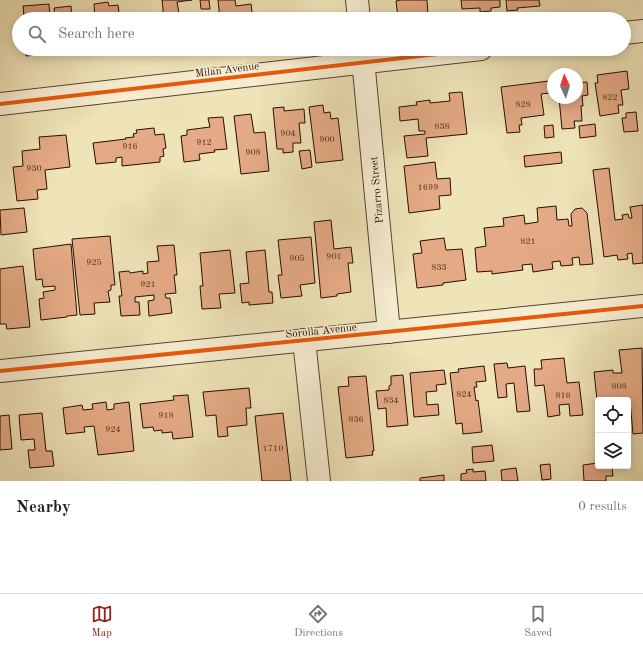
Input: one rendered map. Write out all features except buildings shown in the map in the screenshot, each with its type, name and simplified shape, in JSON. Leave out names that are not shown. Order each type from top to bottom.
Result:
[{"type":"street","points":[[357,0],[358,12]]},
{"type":"street","points":[[631,32],[643,31]]},
{"type":"street","name":"Milan Avenue","points":[[0,104],[363,56]]},
{"type":"street","name":"Pizarro Street","points":[[363,56],[389,332]]},
{"type":"street","name":"Sorolla Avenue","points":[[0,372],[643,306]]},
{"type":"street","points":[[304,340],[319,481]]},
{"type":"cycle path","points":[[0,104],[420,56]]},
{"type":"cycle path","points":[[0,371],[643,306]]}]
